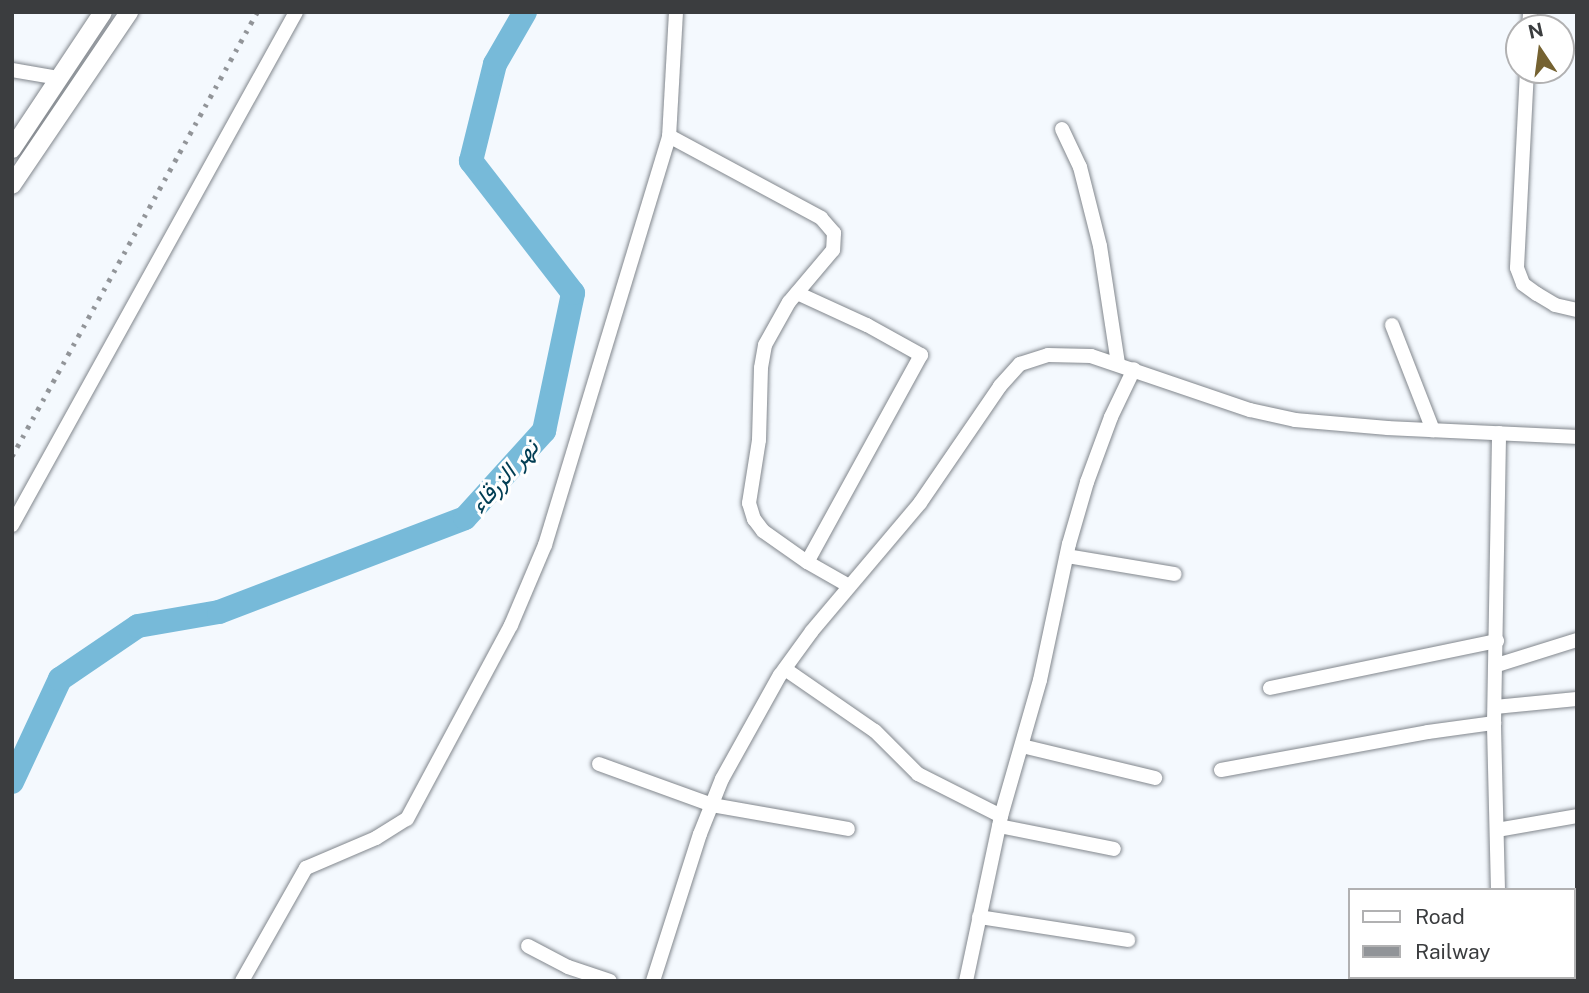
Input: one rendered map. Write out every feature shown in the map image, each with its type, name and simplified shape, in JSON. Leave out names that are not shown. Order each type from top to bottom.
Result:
[{"type":"main road","points":[[12,149],[103,12]]},
{"type":"main road","points":[[12,185],[129,12]]},
{"type":"street","points":[[12,524],[296,12]]},
{"type":"street","points":[[242,981],[306,868],[376,838],[407,819],[511,625],[545,545],[669,136],[676,12]]},
{"type":"street","points":[[12,56],[18,70],[59,78]]},
{"type":"street","points":[[1526,84],[1517,268],[1523,284],[1537,294],[1555,305],[1577,310]]},
{"type":"street","points":[[1062,129],[1080,167],[1100,246],[1118,363]]},
{"type":"street","points":[[669,136],[757,181],[821,218],[832,229],[835,239],[833,250],[777,322],[762,356],[761,420],[749,503],[754,519],[763,531],[807,562],[849,586]]},
{"type":"street","points":[[797,293],[885,334],[921,355],[807,562]]},
{"type":"street","points":[[1392,325],[1433,430]]},
{"type":"street","points":[[653,981],[712,805],[746,735],[785,668],[849,586],[920,503],[1000,386],[1020,364],[1031,358],[1069,353],[1118,363],[1250,410],[1320,422],[1577,437]]},
{"type":"street","points":[[966,981],[1000,821],[1046,655],[1067,556],[1087,482],[1111,417],[1134,369]]},
{"type":"street","points":[[1498,888],[1494,723],[1499,433]]},
{"type":"street","points":[[1067,556],[1175,574]]},
{"type":"street","points":[[1497,665],[1577,640]]},
{"type":"street","points":[[1270,688],[1497,641]]},
{"type":"street","points":[[785,668],[875,731],[919,775],[1000,821],[1114,849]]},
{"type":"street","points":[[1495,707],[1577,699]]},
{"type":"street","points":[[1221,770],[1428,732],[1494,723]]},
{"type":"street","points":[[1022,746],[1155,778]]},
{"type":"street","points":[[599,764],[712,805],[848,829]]},
{"type":"street","points":[[1497,830],[1577,816]]},
{"type":"street","points":[[979,917],[1128,940]]},
{"type":"street","points":[[528,946],[568,967],[610,981]]},
{"type":"waterway","name":"نهر الزرقاء","points":[[12,782],[60,679],[138,626],[219,612],[465,518],[544,431],[573,293],[471,161],[495,64],[525,12]]},
{"type":"railway","points":[[12,456],[257,12]]}]
